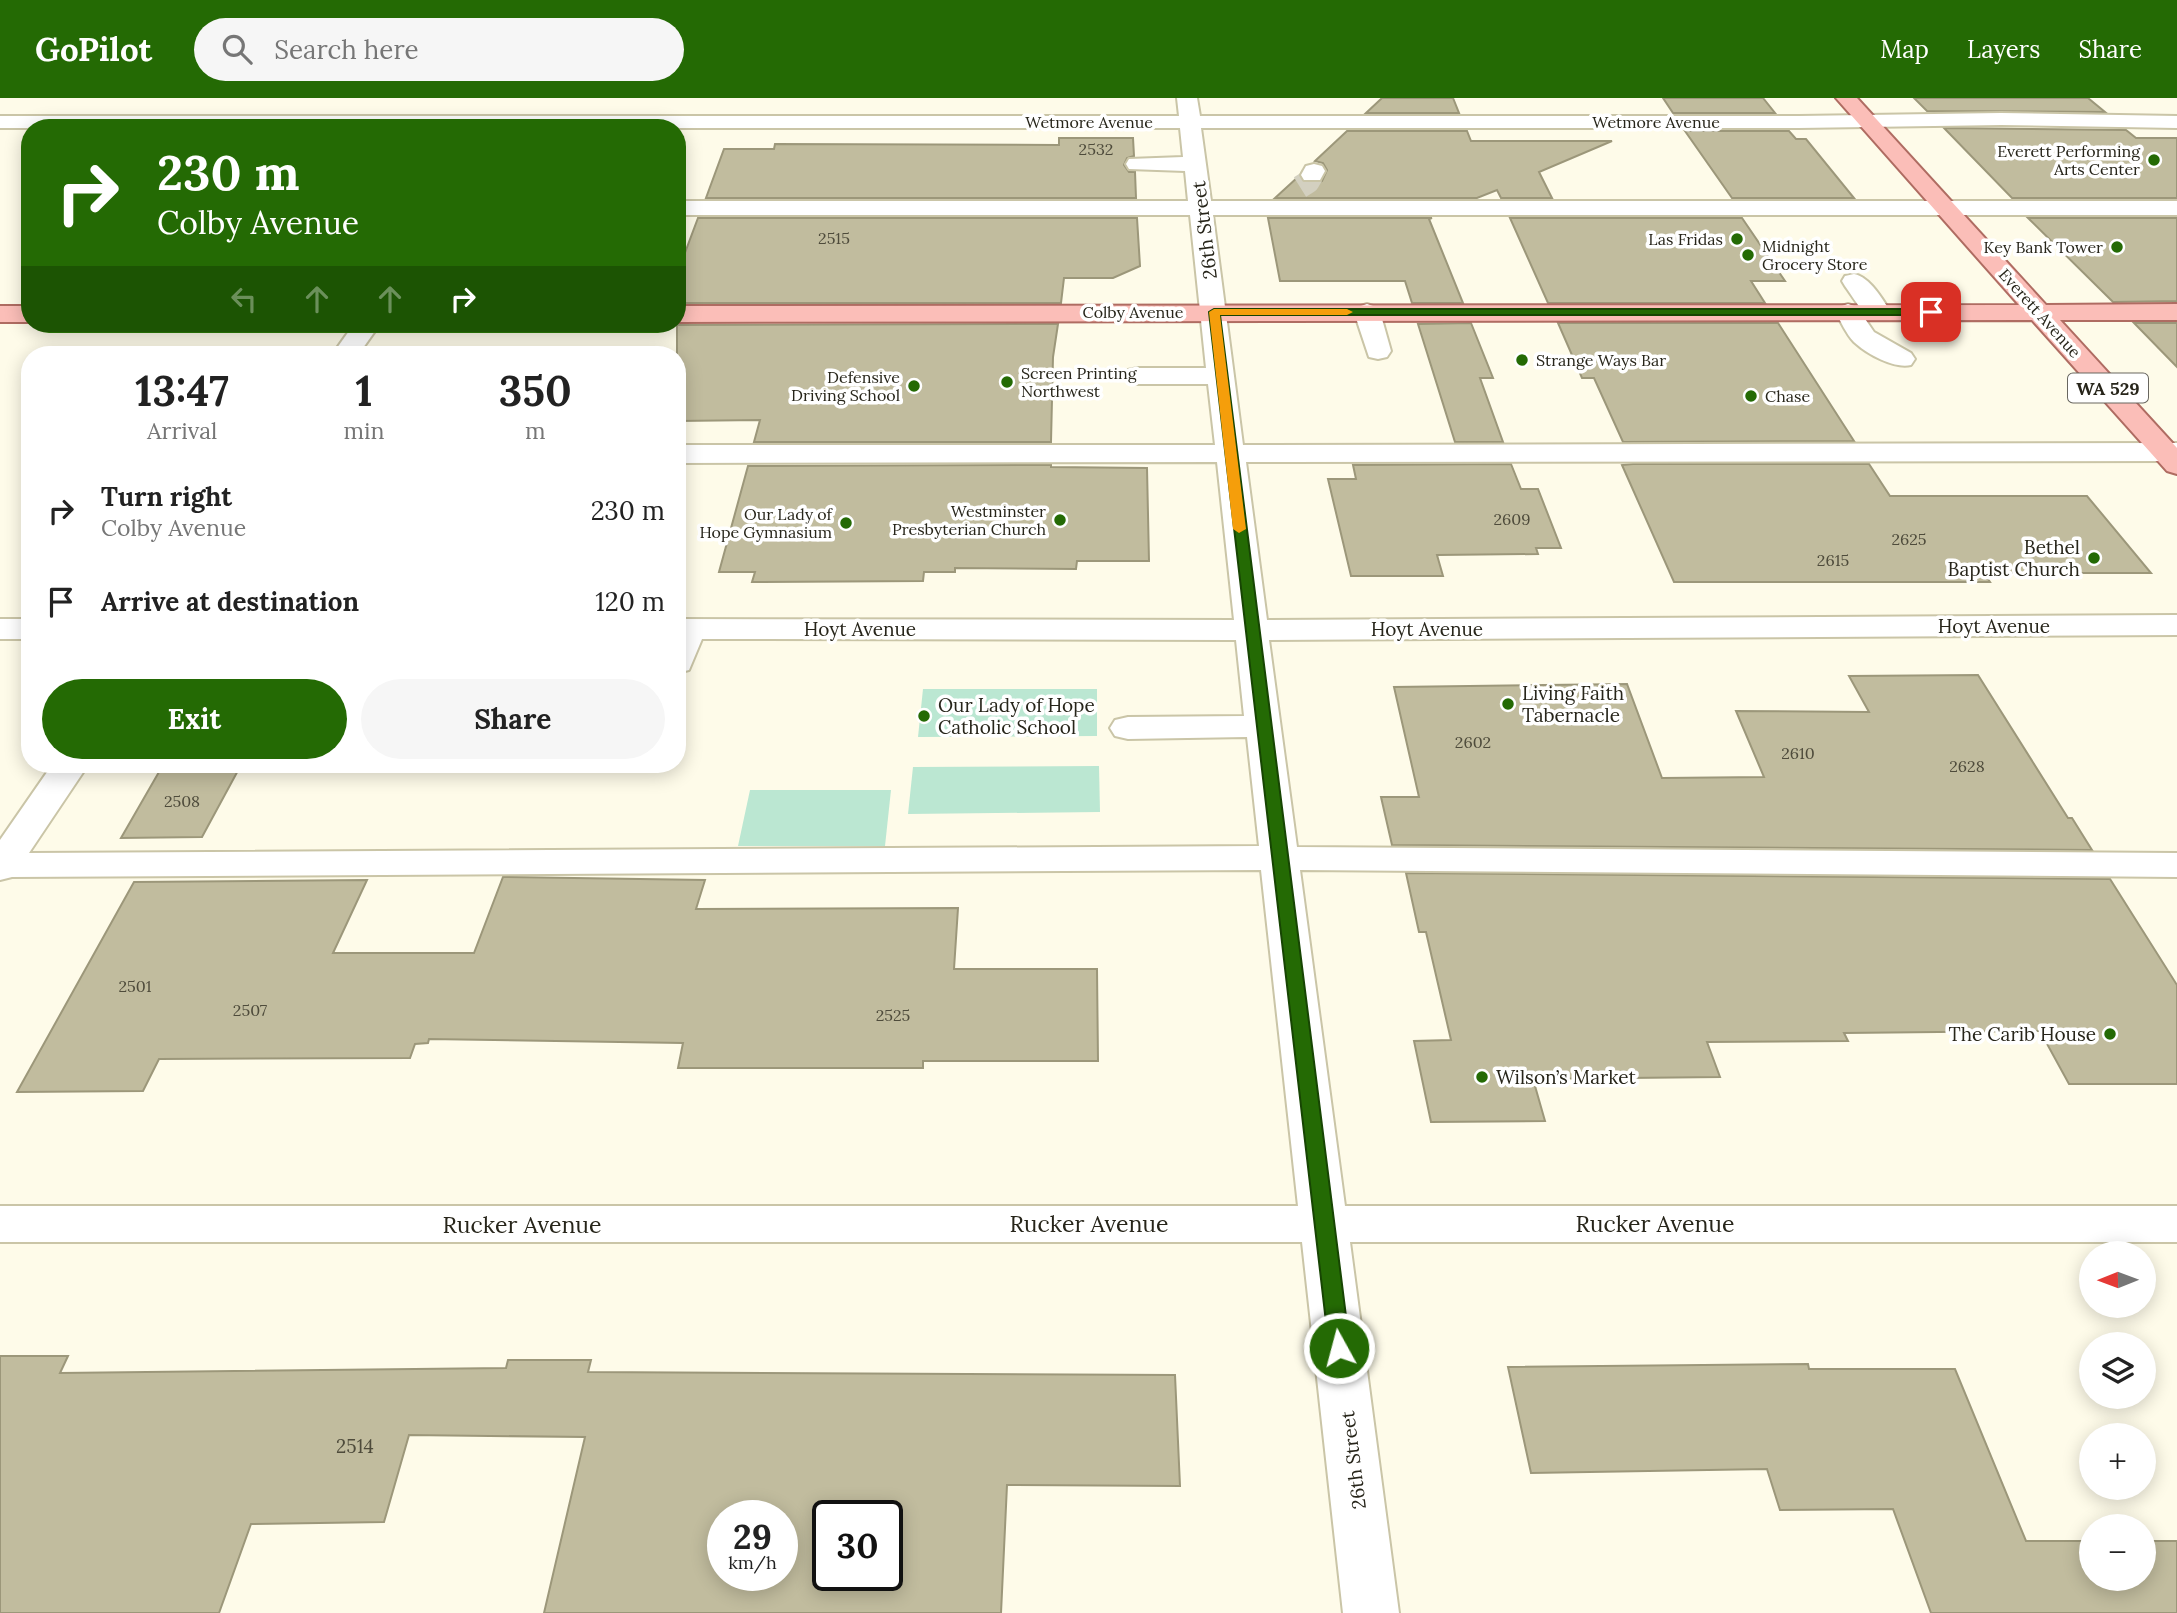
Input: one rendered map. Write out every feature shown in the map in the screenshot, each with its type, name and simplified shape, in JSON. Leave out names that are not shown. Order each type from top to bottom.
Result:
[{"type":"main road","name":"Everett Avenue","points":[[1846,98],[2173,456]]},
{"type":"main road","name":"Colby Avenue","points":[[686,314],[2177,312]]},
{"type":"main road","points":[[0,314],[21,314]]},
{"type":"street","points":[[399,119],[414,101]]},
{"type":"street","points":[[735,122],[742,101]]},
{"type":"street","points":[[1273,101],[1295,127]]},
{"type":"street","points":[[505,119],[516,103]]},
{"type":"street","name":"Wetmore Avenue","points":[[686,123],[1189,110],[1295,127],[1408,128],[1634,122],[2001,119],[2177,122]]},
{"type":"street","name":"26th Street","points":[[1189,110],[1371,1613]]},
{"type":"street","name":"Wetmore Avenue","points":[[0,122],[21,122]]},
{"type":"street","points":[[1634,122],[1648,144]]},
{"type":"street","points":[[1136,164],[1199,189],[1269,196],[1291,192],[1309,178]]},
{"type":"street","points":[[686,208],[1096,203],[1199,189],[1685,204],[1803,211],[2177,208]]},
{"type":"street","points":[[1854,281],[1878,312]]},
{"type":"street","points":[[1367,312],[1378,351]]},
{"type":"street","points":[[1848,312],[1864,337],[1902,359]]},
{"type":"street","points":[[1138,376],[1222,376]]},
{"type":"street","points":[[687,453],[1231,451],[1402,445],[1973,445],[2173,456]]},
{"type":"street","name":"Hoyt Avenue","points":[[686,629],[1251,630],[2177,625]]},
{"type":"street","points":[[0,629],[21,629]]},
{"type":"street","points":[[1128,728],[1264,726]]},
{"type":"street","points":[[1,866],[65,773]]},
{"type":"street","points":[[1,866],[120,874],[1280,858],[2177,865]]},
{"type":"street","name":"Rucker Avenue","points":[[0,1224],[2177,1224]]},
{"type":"green space","points":[[923,689],[1097,689],[1097,736],[918,737]]},
{"type":"green space","points":[[1099,766],[1100,812],[908,814],[913,767]]},
{"type":"green space","points":[[750,790],[891,790],[885,846],[738,846]]},
{"type":"building","points":[[1382,98],[1453,98],[1459,113],[1366,113]]},
{"type":"building","points":[[1663,98],[1763,98],[1775,113],[1673,113]]},
{"type":"building","points":[[1914,98],[2088,98],[2105,112],[1927,111]]},
{"type":"building","points":[[1944,128],[2126,130],[2136,138],[2177,138],[2177,198],[2012,198]]},
{"type":"building","points":[[1347,131],[1467,131],[1471,141],[1612,141],[1539,172],[1552,198],[1501,198],[1497,190],[1477,198],[1275,198],[1299,176],[1304,183],[1322,181],[1327,170],[1323,163],[1315,161]]},
{"type":"building","points":[[1685,131],[1789,131],[1796,139],[1806,139],[1854,198],[1732,198]]},
{"type":"building","points":[[1059,138],[1133,138],[1134,156],[1127,158],[1124,165],[1129,172],[1135,172],[1136,198],[706,198],[724,149],[774,149],[775,144],[1059,145]]},
{"type":"building","points":[[698,218],[1137,218],[1140,266],[1113,278],[1064,278],[1061,303],[686,303],[686,250]]},
{"type":"building","points":[[1268,218],[1432,218],[1429,219],[1463,303],[1412,303],[1405,281],[1280,281]]},
{"type":"building","points":[[1510,218],[1742,218],[1785,281],[1751,281],[1765,303],[1548,303]]},
{"type":"building","name":"Key Bank Tower","points":[[2028,218],[2177,218],[2177,301],[2113,302]]},
{"type":"building","points":[[1471,323],[1493,378],[1480,378],[1503,442],[1455,442],[1418,324]]},
{"type":"building","points":[[1558,323],[1778,323],[1854,441],[1623,442],[1594,378],[1582,378]]},
{"type":"building","points":[[2134,323],[2177,323],[2177,367]]},
{"type":"building","points":[[1058,324],[1053,357],[1051,442],[754,442],[760,420],[686,421],[686,346],[677,346],[677,333],[686,333],[686,325]]},
{"type":"building","points":[[1511,464],[1521,489],[1538,489],[1561,548],[1536,548],[1538,554],[1437,555],[1443,576],[1351,576],[1328,479],[1356,479],[1353,465]]},
{"type":"building","points":[[1869,464],[1890,496],[2087,496],[2151,573],[1984,573],[1990,582],[1674,582],[1622,465]]},
{"type":"building","points":[[1051,465],[1147,468],[1149,561],[1077,561],[1076,569],[955,568],[955,572],[924,572],[923,581],[752,582],[755,572],[719,572],[748,466]]},
{"type":"building","points":[[1978,675],[2068,818],[2072,818],[2092,850],[1392,845],[1381,797],[1419,797],[1394,687],[1627,684],[1662,778],[1764,777],[1736,711],[1869,712],[1849,676]]},
{"type":"building","points":[[158,773],[237,773],[202,837],[121,838]]},
{"type":"building","points":[[1406,873],[2110,879],[2177,985],[2177,1084],[2069,1084],[2040,1031],[1844,1033],[1848,1041],[1707,1042],[1720,1077],[1533,1079],[1545,1121],[1431,1122],[1414,1041],[1451,1040],[1426,932],[1419,932]]},
{"type":"building","points":[[503,877],[705,880],[696,909],[958,908],[954,969],[1097,969],[1098,1061],[923,1061],[923,1068],[678,1068],[683,1043],[429,1039],[428,1043],[415,1044],[410,1058],[159,1059],[143,1091],[17,1092],[134,882],[367,880],[333,953],[474,953]]},
{"type":"building","points":[[0,1356],[68,1356],[60,1373],[506,1368],[508,1360],[591,1360],[588,1372],[1175,1375],[1180,1486],[1007,1485],[1001,1613],[544,1613],[585,1437],[409,1435],[384,1522],[251,1524],[219,1613],[0,1613]]},
{"type":"building","points":[[1808,1364],[1809,1369],[1955,1369],[2026,1541],[2079,1541],[2079,1591],[2156,1591],[2156,1541],[2177,1541],[2177,1613],[1931,1613],[1893,1509],[1780,1510],[1767,1469],[1531,1473],[1508,1367]]},
{"type":"tunnel","points":[[1300,187],[1308,182],[1312,175]]},
{"type":"slow traffic","points":[[1239,529],[1214,312],[1347,312]]},
{"type":"place","name":"Everett Performing Arts Center","points":[[2154,160]]},
{"type":"place","name":"Las Fridas","points":[[1737,239]]},
{"type":"place","name":"Key Bank Tower","points":[[2117,247]]},
{"type":"place","name":"Midnight Grocery Store","points":[[1748,255]]},
{"type":"place","name":"Strange Ways Bar","points":[[1522,360]]},
{"type":"place","name":"Screen Printing Northwest","points":[[1007,382]]},
{"type":"place","name":"Defensive Driving School","points":[[914,386]]},
{"type":"place","name":"Chase","points":[[1751,396]]},
{"type":"place","name":"Westminster Presbyterian Church","points":[[1060,520]]},
{"type":"place","name":"Our Lady of Hope Gymnasium","points":[[846,523]]},
{"type":"place","name":"Bethel Baptist Church","points":[[2094,558]]},
{"type":"place","name":"Living Faith Tabernacle","points":[[1508,704]]},
{"type":"place","name":"Our Lady of Hope Catholic School","points":[[924,716]]},
{"type":"place","name":"The Carib House","points":[[2110,1034]]},
{"type":"place","name":"Wilson’s Market","points":[[1482,1077]]},
{"type":"route","points":[[1339,1348],[1214,312],[1931,312]]}]
